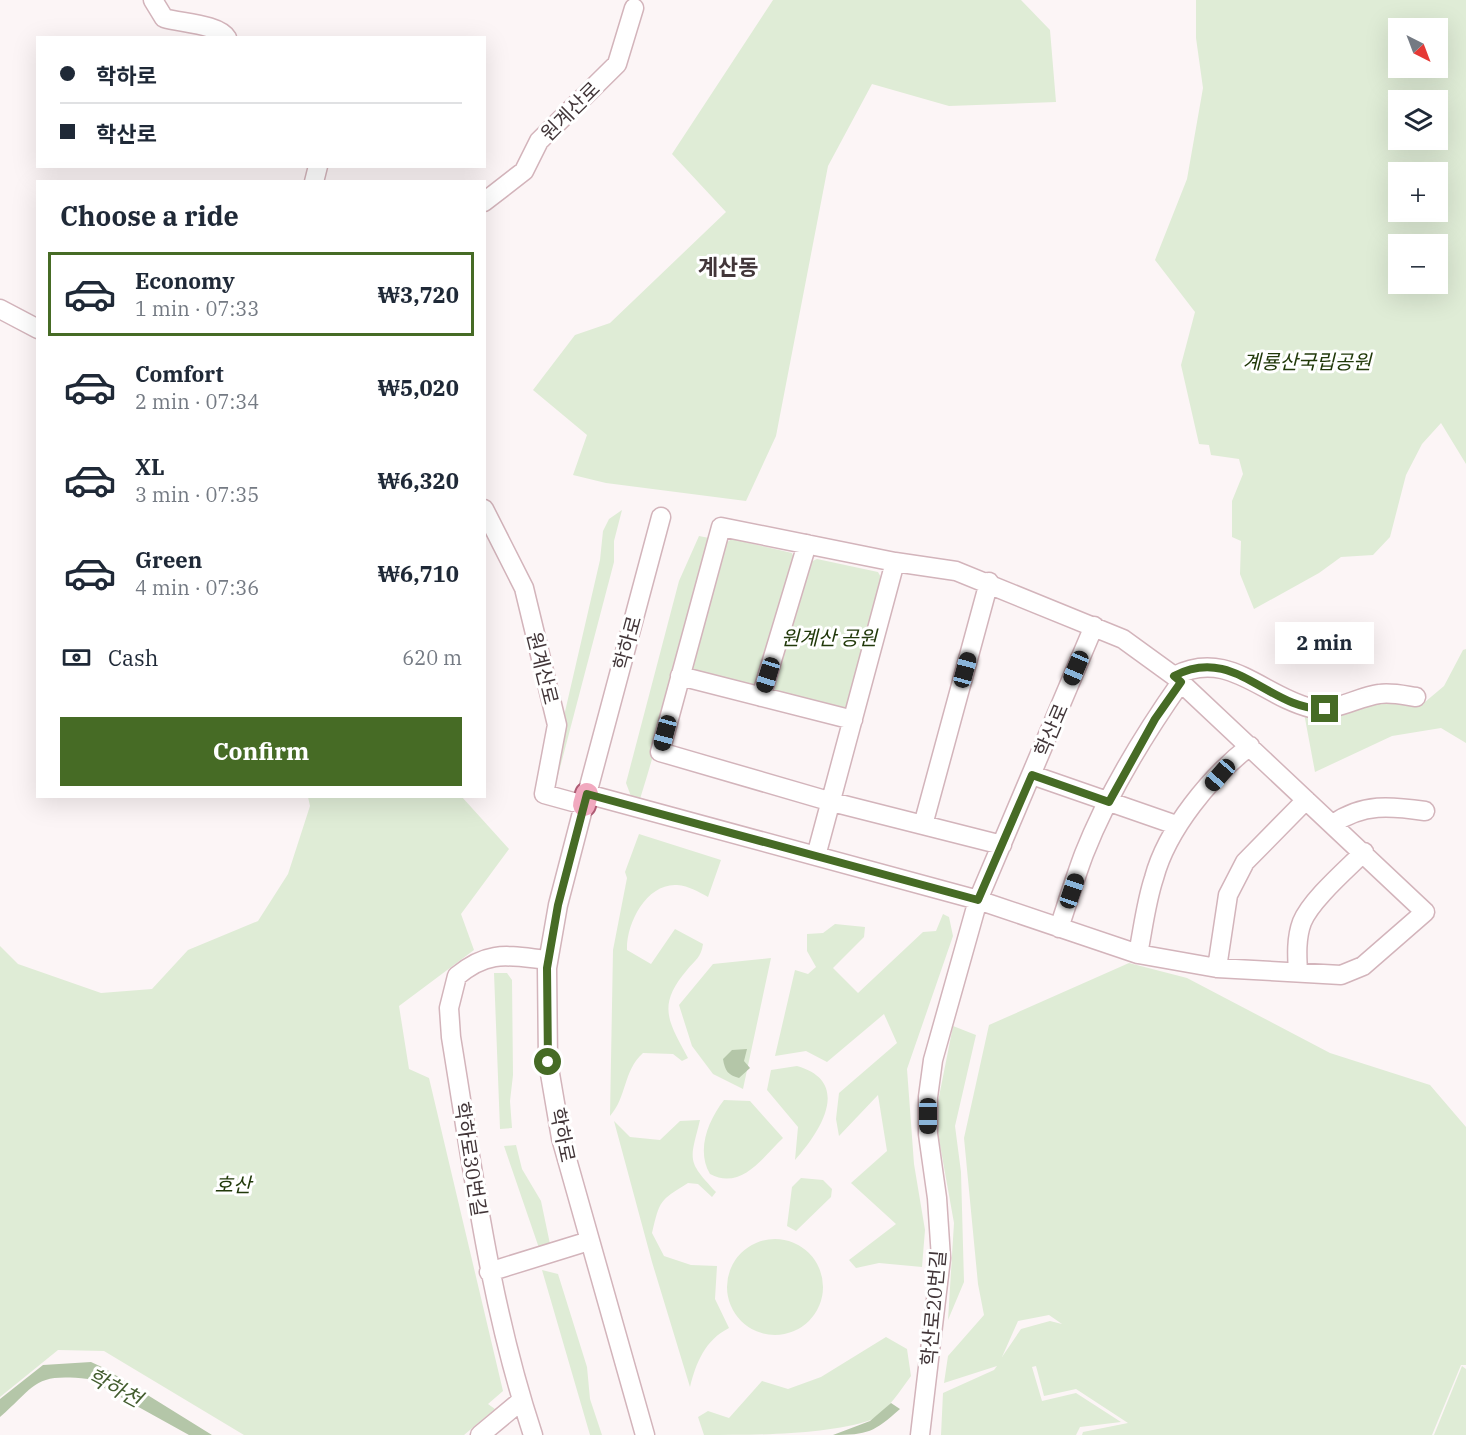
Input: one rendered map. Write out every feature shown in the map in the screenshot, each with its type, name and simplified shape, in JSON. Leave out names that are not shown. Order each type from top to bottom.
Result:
[{"type":"street","points":[[153,0],[164,18],[215,27],[224,32],[226,36]]},
{"type":"street","name":"원계산로","points":[[486,200],[524,171],[539,141],[617,64],[634,8]]},
{"type":"street","points":[[0,309],[36,328]]},
{"type":"street","name":"원계산로","points":[[486,513],[524,588],[557,724],[544,794],[585,799]]},
{"type":"street","name":"학하로","points":[[645,1435],[561,1138],[548,1062],[548,960],[558,905],[585,799],[661,517]]},
{"type":"street","points":[[585,799],[816,856],[978,900],[1138,954],[1216,968],[1341,975],[1363,966],[1425,912],[1178,679],[1123,639],[989,582],[956,571],[895,562],[860,548],[807,544],[721,526],[660,752],[832,802],[1002,845]]},
{"type":"street","points":[[762,697],[807,544]]},
{"type":"street","points":[[816,856],[895,562]]},
{"type":"street","points":[[923,825],[989,582]]},
{"type":"street","name":"학산로","points":[[978,900],[1094,626]]},
{"type":"street","points":[[1059,928],[1084,854],[1109,802],[1178,679],[1202,665],[1224,669],[1249,677],[1285,700],[1314,709],[1341,705],[1378,694],[1416,697]]},
{"type":"street","points":[[681,676],[853,720]]},
{"type":"street","points":[[1138,954],[1154,876],[1176,825],[1235,758],[1250,746]]},
{"type":"street","points":[[1032,775],[1176,825]]},
{"type":"street","points":[[1216,968],[1228,895],[1245,862],[1306,800]]},
{"type":"street","points":[[1333,824],[1355,811],[1374,806],[1425,811]]},
{"type":"street","points":[[1298,972],[1297,948],[1302,921],[1327,889],[1364,852]]},
{"type":"street","name":"학산로20번길","points":[[920,1435],[941,1258],[937,1198],[928,1134],[928,1097],[933,1060],[978,900]]},
{"type":"street","name":"학하로30번길","points":[[533,1435],[489,1272],[451,1037],[450,1008],[452,989],[457,976],[481,959],[504,956],[548,960]]},
{"type":"street","points":[[489,1272],[589,1241]]},
{"type":"street","points":[[480,1435],[522,1400]]},
{"type":"green space","points":[[773,0],[1021,0],[1050,30],[1056,102],[949,106],[872,84],[828,166],[776,436],[746,501],[606,483],[573,475],[587,435],[533,390],[575,335],[610,323],[726,212],[672,154]]},
{"type":"green space","name":"계룡산국립공원","points":[[1196,0],[1466,0],[1466,464],[1441,423],[1422,444],[1406,475],[1390,537],[1373,555],[1341,557],[1319,573],[1254,609],[1240,574],[1241,541],[1232,537],[1232,501],[1243,474],[1239,459],[1211,455],[1209,445],[1199,444],[1181,365],[1195,312],[1155,260],[1187,179],[1203,88],[1196,38]]},
{"type":"green space","points":[[622,510],[614,541],[614,562],[556,783],[566,726],[564,716],[600,560],[603,531],[609,519]]},
{"type":"green space","points":[[699,536],[709,538],[676,669],[640,799],[632,799],[626,783],[679,581]]},
{"type":"green space","points":[[732,539],[792,553],[795,561],[760,688],[694,675],[688,668],[724,544]]},
{"type":"green space","name":"원계산 공원","points":[[817,559],[878,572],[883,581],[849,713],[774,692],[808,563]]},
{"type":"green space","points":[[1466,649],[1466,743],[1441,728],[1392,736],[1315,772],[1304,713],[1334,720],[1360,703],[1425,702],[1444,686],[1463,650]]},
{"type":"green space","name":"호산","points":[[308,798],[463,798],[509,849],[461,914],[474,950],[399,1006],[409,1069],[429,1078],[503,1391],[488,1404],[495,1409],[464,1435],[244,1435],[104,1351],[58,1350],[0,1397],[0,946],[18,964],[101,993],[152,989],[188,950],[258,921],[288,874],[310,806]]},
{"type":"green space","points":[[639,834],[721,860],[708,897],[686,887],[666,886],[648,898],[634,917],[627,950],[651,964],[675,929],[703,944],[699,956],[677,983],[669,1004],[671,1024],[688,1058],[682,1061],[673,1054],[643,1053],[632,1068],[620,1101],[610,1116],[613,950],[627,878],[625,872]]},
{"type":"green space","points":[[943,914],[949,917],[953,936],[907,1069],[914,1164],[925,1230],[922,1267],[879,1263],[856,1268],[849,1260],[896,1224],[851,1183],[887,1151],[878,1095],[839,1136],[836,1119],[839,1093],[897,1043],[884,1014],[827,1062],[806,1051],[775,1056],[795,970],[808,974],[816,967],[807,951],[807,934],[823,933],[835,924],[865,927],[864,937],[833,968],[858,993],[923,932],[936,931]]},
{"type":"green space","points":[[771,958],[743,1089],[713,1074],[692,1046],[679,1005],[713,964]]},
{"type":"green space","points":[[1129,963],[1187,978],[1330,1053],[1430,1085],[1466,1127],[1466,1365],[1461,1365],[1432,1435],[1082,1435],[1083,1432],[1128,1423],[1076,1389],[1044,1396],[1036,1366],[1032,1367],[1042,1401],[1076,1393],[1121,1422],[1080,1427],[1076,1435],[941,1435],[943,1393],[994,1370],[997,1366],[944,1383],[948,1356],[984,1315],[978,1284],[964,1138],[989,1025]],"holes":[[[1049,1315],[1062,1324],[1050,1321],[1021,1329],[1002,1357],[1018,1321]]]},
{"type":"green space","points":[[494,973],[507,973],[512,980],[513,1075],[510,1101],[512,1128],[500,1129]]},
{"type":"green space","points":[[953,1026],[976,1035],[955,1126],[961,1172],[964,1282],[948,1320],[954,1223],[935,1117]]},
{"type":"green space","points":[[797,1066],[814,1073],[824,1084],[828,1095],[826,1108],[814,1136],[795,1160],[798,1127],[767,1090],[771,1070]]},
{"type":"green space","points":[[724,1100],[750,1101],[783,1138],[751,1170],[732,1178],[721,1178],[710,1174],[704,1155],[709,1126]]},
{"type":"green space","points":[[700,1120],[693,1159],[699,1173],[716,1192],[712,1197],[698,1184],[688,1183],[678,1189],[659,1207],[652,1233],[664,1256],[691,1265],[717,1266],[715,1299],[729,1328],[714,1339],[703,1353],[690,1387],[652,1262],[614,1121],[630,1137],[660,1140],[680,1121]]},
{"type":"green space","points":[[516,1145],[522,1169],[541,1201],[550,1244],[540,1251],[504,1146]]},
{"type":"green space","points":[[801,1178],[823,1180],[832,1189],[831,1197],[796,1231],[787,1226],[792,1187]]},
{"type":"green space","points":[[775,1239],[793,1243],[809,1253],[819,1269],[823,1287],[819,1305],[809,1321],[793,1331],[775,1335],[757,1331],[741,1321],[731,1305],[727,1287],[731,1269],[741,1253],[757,1243]]},
{"type":"green space","points":[[542,1270],[558,1274],[587,1367],[590,1399],[602,1435],[590,1435]]},
{"type":"green space","points":[[886,1337],[907,1349],[911,1376],[888,1406],[871,1420],[833,1429],[812,1431],[704,1435],[698,1417],[708,1411],[729,1418],[762,1381],[788,1389],[821,1377]]},
{"type":"green space","points":[[1462,1366],[1466,1369],[1466,1435],[1434,1435]]},
{"type":"water","points":[[747,1049],[744,1061],[750,1068],[739,1078],[728,1072],[723,1059],[732,1050]]},
{"type":"water","name":"학하천","points":[[91,1362],[212,1435],[189,1435],[88,1379],[46,1380],[30,1389],[0,1417],[0,1399],[43,1365]]},
{"type":"water","points":[[891,1403],[900,1409],[870,1431],[833,1435],[870,1421]]},
{"type":"district","name":"계산동","points":[[728,266]]},
{"type":"route","points":[[548,1062],[547,968],[558,905],[587,794],[978,900],[1032,775],[1109,802],[1155,719],[1181,682],[1174,676],[1189,668],[1202,665],[1224,669],[1249,677],[1285,700],[1314,709],[1325,709]]}]
